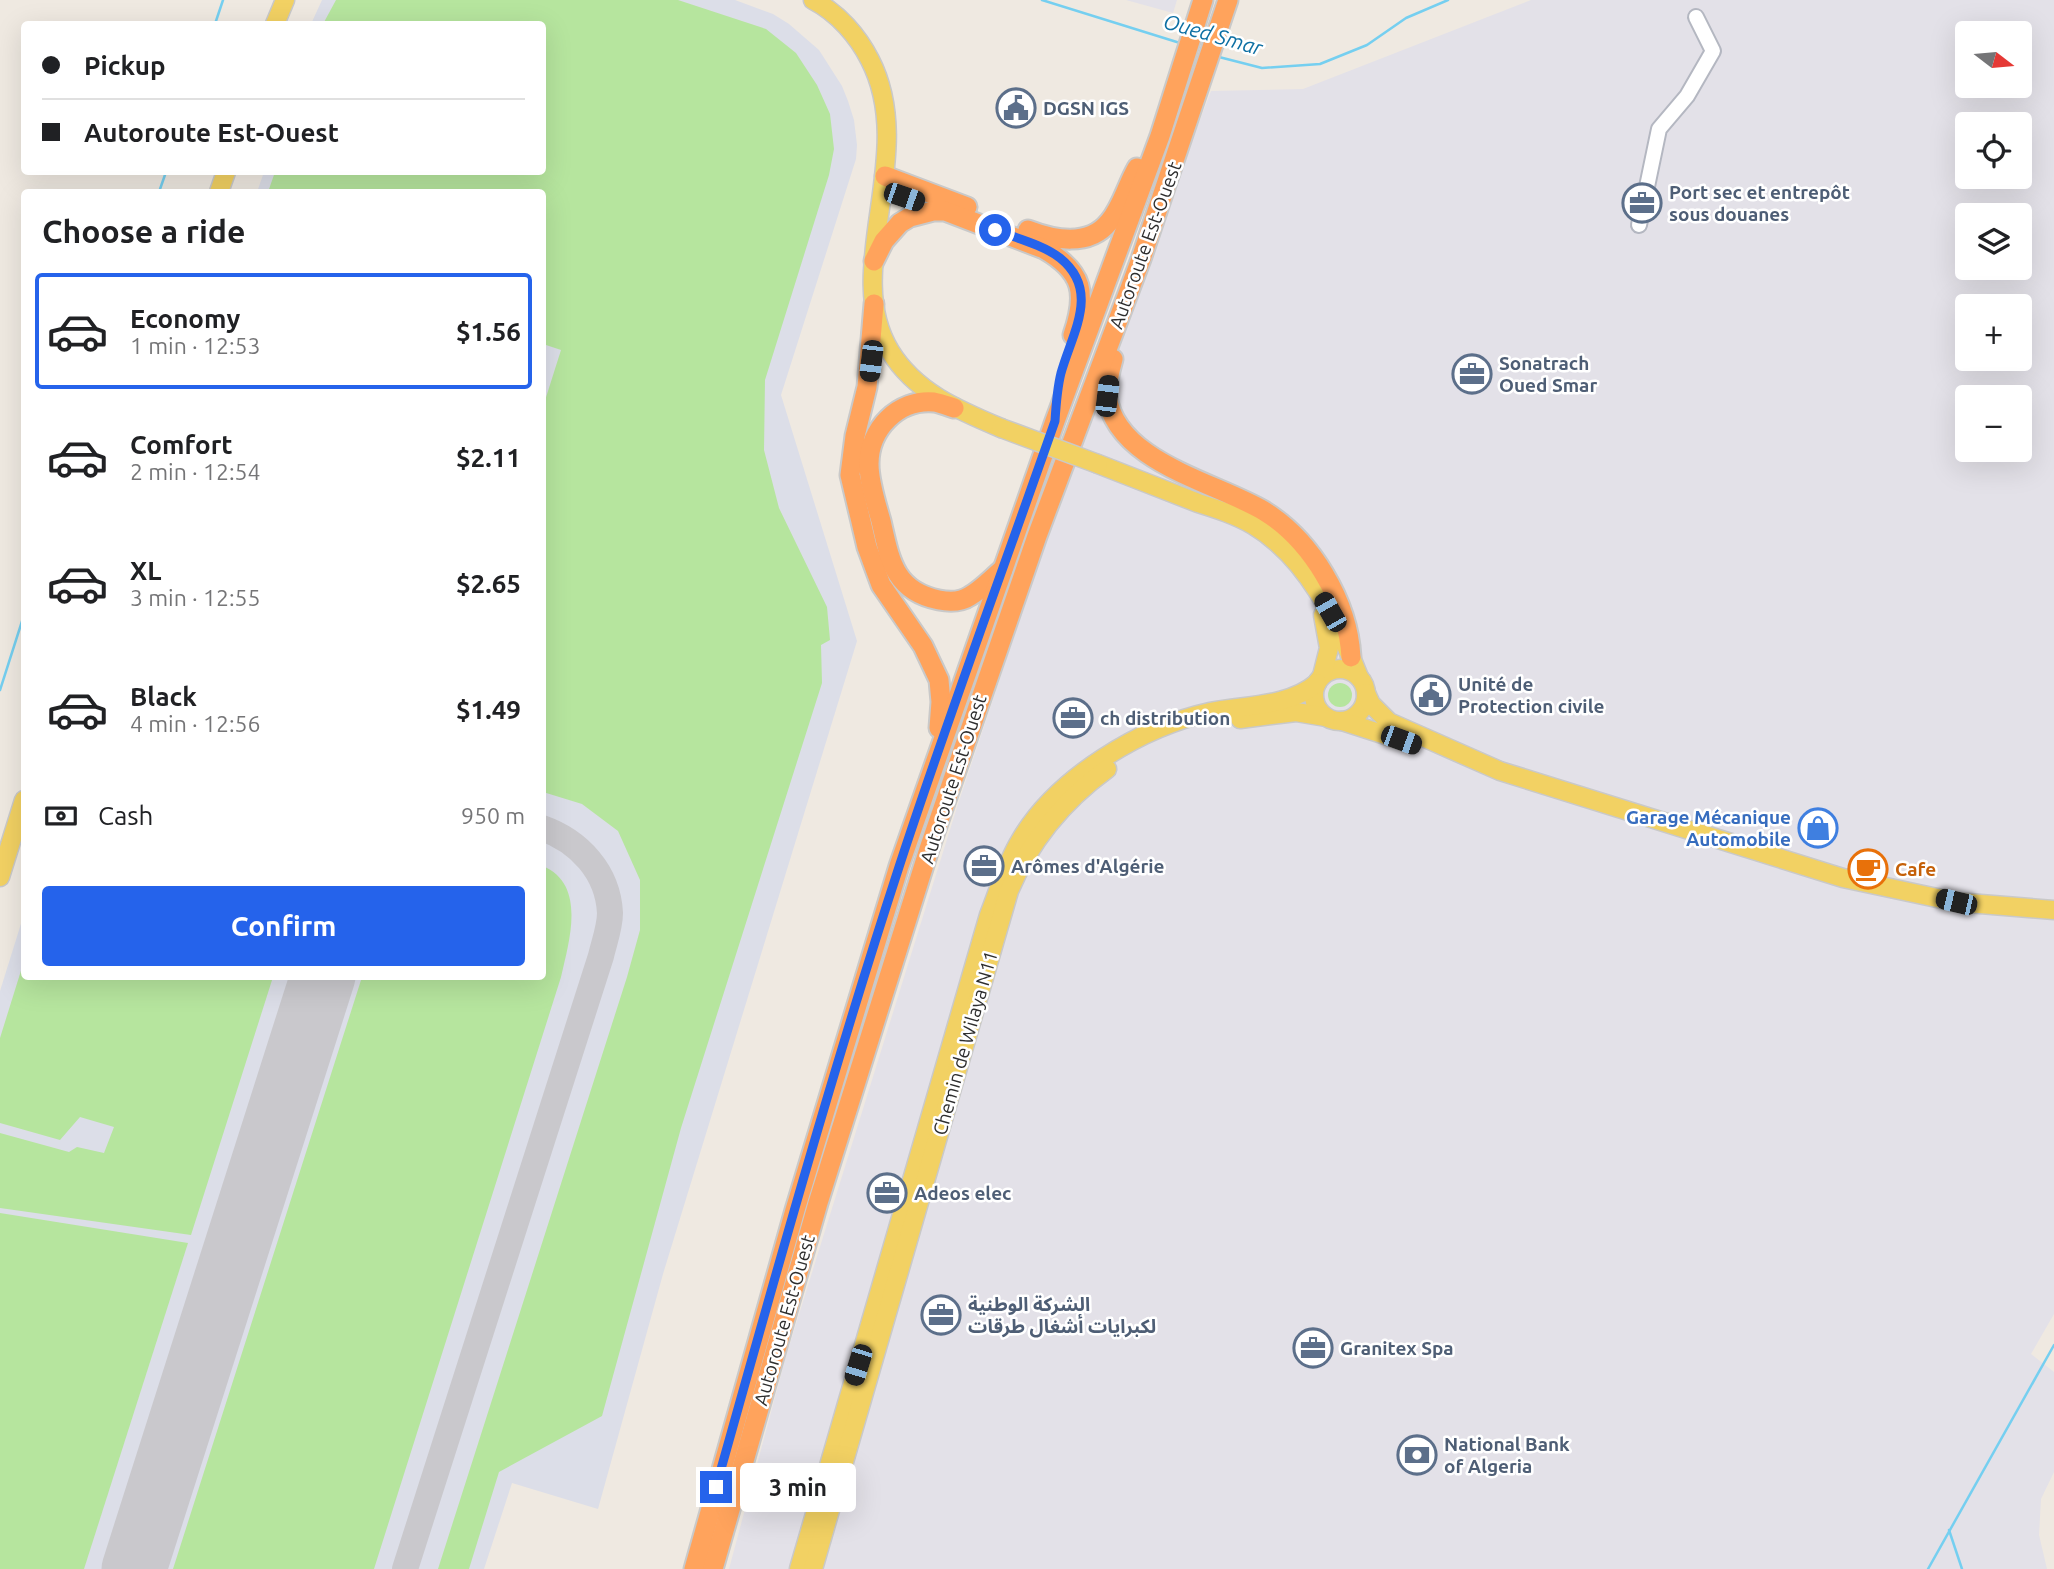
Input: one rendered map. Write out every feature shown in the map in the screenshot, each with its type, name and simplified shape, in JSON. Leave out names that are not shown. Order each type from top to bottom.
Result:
[{"type":"highway","name":"Autoroute Est-Ouest","points":[[694,1569],[877,935],[1055,421],[1160,136],[1203,0]]},
{"type":"highway","name":"Autoroute Est-Ouest","points":[[713,1569],[818,1203],[929,849],[1037,536],[1141,259],[1228,0]]},
{"type":"highway","points":[[885,183],[1046,237],[1069,240],[1081,238],[1091,236],[1109,223],[1136,170],[1160,136]]},
{"type":"highway","points":[[885,183],[945,211],[1044,249],[1059,258],[1079,283],[1082,295],[1081,312],[1061,373],[1055,421]]},
{"type":"highway","points":[[874,261],[884,241],[900,223],[921,213],[945,211]]},
{"type":"highway","points":[[1141,259],[1110,369],[1107,396],[1115,419],[1131,442],[1153,458],[1265,512],[1290,532],[1323,574],[1338,603],[1350,640],[1351,657]]},
{"type":"highway","points":[[874,304],[867,387],[855,436],[850,475],[867,547],[881,585],[923,646],[939,680],[942,702],[938,739],[929,779]]},
{"type":"highway","points":[[954,408],[934,402],[912,404],[892,414],[876,433],[868,465],[890,559],[900,581],[926,597],[948,602],[968,598],[1004,568]]},
{"type":"main road","points":[[276,21],[285,0]]},
{"type":"main road","points":[[813,0],[828,8],[861,43],[879,77],[888,119],[885,183],[874,261],[874,304],[883,337],[911,378],[954,408],[1253,525],[1274,540],[1311,582],[1330,612],[1371,704],[1389,722],[1484,765],[1843,878],[1956,902],[2054,910]]},
{"type":"main road","points":[[1311,582],[1329,639],[1328,657],[1314,698],[1316,706],[1334,719],[1357,715],[1362,709],[1363,685]]},
{"type":"main road","points":[[799,1569],[989,915],[1020,840],[1034,821],[1081,774],[1111,752],[1143,734],[1195,716],[1292,698],[1306,692],[1336,669],[1345,669],[1363,685]]},
{"type":"main road","name":"Chemin de Wilaya N11","points":[[813,1569],[1009,891],[1044,828],[1089,783],[1126,757],[1163,738],[1216,722],[1286,713],[1308,713],[1446,756],[1484,765]]},
{"type":"main road","points":[[0,877],[21,810]]},
{"type":"street","points":[[1639,225],[1659,129],[1687,96],[1713,51],[1696,17]]},
{"type":"shaded area","points":[[322,0],[735,0],[773,14],[819,50],[842,86],[848,101],[854,120],[856,159],[781,395],[857,641],[663,1274],[598,1509],[512,1483],[484,1569],[0,1569],[0,991],[21,924],[21,980],[546,980],[546,189],[258,189],[263,175],[546,175],[546,21],[312,21]]},
{"type":"shaded area","points":[[1126,0],[1177,0],[1173,13]]},
{"type":"shaded area","points":[[1531,0],[2054,0],[2054,1314],[2031,1354],[2054,1372],[2054,1472],[2041,1499],[2039,1535],[2047,1569],[729,1569],[786,1356],[958,804],[1091,406],[1211,91],[1303,89]]},
{"type":"green space","points":[[336,0],[678,0],[766,29],[796,53],[817,85],[830,114],[834,149],[829,175],[765,380],[764,450],[779,508],[827,607],[830,640],[821,645],[822,683],[681,1128],[602,1416],[499,1472],[469,1569],[438,1569],[627,977],[640,930],[640,880],[618,831],[582,804],[546,793],[546,397],[561,350],[546,345],[546,189],[269,189],[274,175],[546,175],[546,21],[325,21]]},
{"type":"green space","points":[[1340,683],[1349,686],[1352,695],[1349,704],[1340,707],[1331,704],[1328,695],[1331,686]]},
{"type":"green space","points":[[546,868],[557,875],[566,886],[570,900],[572,915],[561,977],[374,1569],[173,1569],[361,980],[546,980]]},
{"type":"green space","points":[[21,971],[21,980],[272,980],[191,1235],[0,1208],[0,1133],[69,1152],[77,1147],[104,1153],[114,1127],[80,1117],[60,1140],[0,1123],[0,1038]]},
{"type":"green space","points":[[0,1213],[188,1243],[84,1569],[0,1569]]},
{"type":"waterway","name":"Oued Smar","points":[[216,21],[223,0]]},
{"type":"waterway","name":"Oued Smar","points":[[1042,0],[1180,43]]},
{"type":"waterway","name":"Oued Smar","points":[[1219,57],[1262,68],[1320,64],[1367,45],[1406,18],[1448,0]]},
{"type":"waterway","name":"Oued Smar","points":[[160,189],[165,175]]},
{"type":"waterway","name":"Oued Smar","points":[[0,690],[21,624]]},
{"type":"waterway","points":[[1928,1569],[2054,1345]]},
{"type":"waterway","points":[[1949,1530],[1962,1569]]},
{"type":"taxiway","points":[[405,1569],[609,924],[610,913],[604,884],[589,860],[568,841],[546,830]]},
{"type":"runway","points":[[134,1569],[322,980]]},
{"type":"place","name":"DGSN IGS","points":[[1016,108]]},
{"type":"place","name":"Port sec et entrepôt sous douanes","points":[[1642,203]]},
{"type":"place","name":"Sonatrach Oued Smar","points":[[1472,374]]},
{"type":"place","name":"Unité de Protection civile","points":[[1431,695]]},
{"type":"place","name":"ch distribution","points":[[1073,718]]},
{"type":"place","name":"Garage Mécanique Automobile","points":[[1818,828]]},
{"type":"place","name":"Arômes d'Algérie","points":[[984,866]]},
{"type":"place","name":"Cafe","points":[[1868,869]]},
{"type":"place","name":"Adeos elec","points":[[887,1193]]},
{"type":"place","name":"الشركة الوطنية لكبرايات أشغال طرقات","points":[[941,1315]]},
{"type":"place","name":"Granitex Spa","points":[[1313,1348]]},
{"type":"place","name":"National Bank of Algeria","points":[[1417,1455]]},
{"type":"route","points":[[716,1487],[877,935],[1055,421],[1061,373],[1081,312],[1082,295],[1079,283],[1059,258],[1044,249],[995,230]]}]
